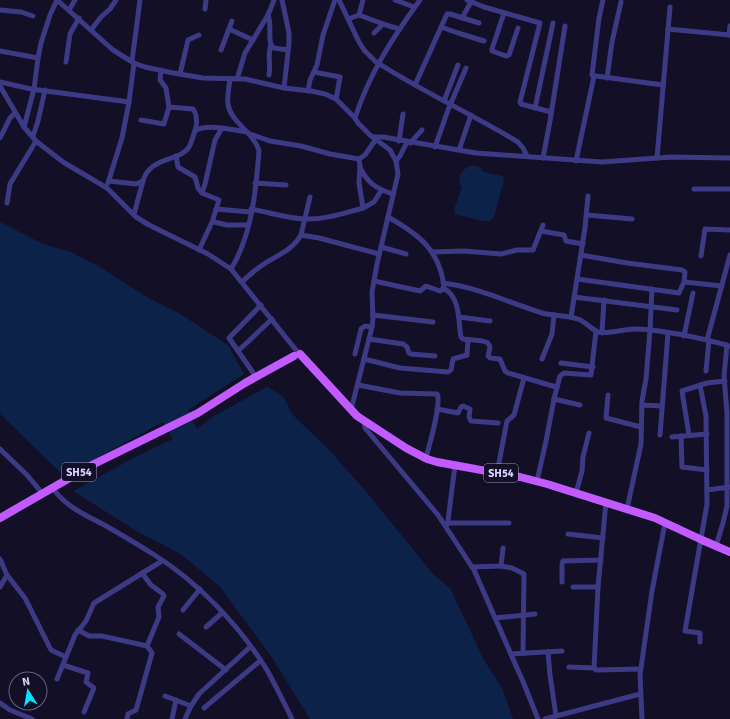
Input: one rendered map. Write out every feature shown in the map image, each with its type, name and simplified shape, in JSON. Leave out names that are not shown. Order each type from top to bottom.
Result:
[{"type":"main road","name":"SH54","points":[[0,518],[94,464],[162,432],[198,413],[297,353],[350,410],[364,421],[406,448],[426,458],[455,466],[497,472],[537,481],[627,508],[730,552]]},
{"type":"street","points":[[24,127],[34,89],[38,58],[50,15],[57,0],[79,18],[113,50],[133,62],[180,74],[203,78],[245,79],[284,88],[324,94],[336,99],[358,123],[390,150],[396,160],[398,174],[379,254],[372,292],[372,327],[358,385],[350,410]]},
{"type":"street","points":[[69,10],[75,0]]},
{"type":"street","points":[[91,30],[116,0]]},
{"type":"street","points":[[107,188],[122,138],[129,102],[140,0]]},
{"type":"street","points":[[205,9],[206,0]]},
{"type":"street","points":[[237,79],[245,53],[268,15],[274,0]]},
{"type":"street","points":[[282,0],[289,29],[284,88]]},
{"type":"street","points":[[308,91],[310,80],[317,65],[323,35],[335,0]]},
{"type":"street","points":[[339,0],[359,42],[364,50],[378,64],[518,142],[526,156]]},
{"type":"street","points":[[359,15],[363,0]]},
{"type":"street","points":[[395,0],[414,7]]},
{"type":"street","points":[[355,118],[361,99],[378,64],[399,29],[420,0]]},
{"type":"street","points":[[576,160],[594,76],[591,72],[603,0]]},
{"type":"street","points":[[462,18],[469,1],[540,24],[520,102],[522,104],[552,112]]},
{"type":"street","points":[[607,78],[620,2]]},
{"type":"street","points":[[657,158],[670,6]]},
{"type":"street","points":[[0,10],[21,12],[33,16]]},
{"type":"street","points":[[504,12],[492,52],[509,56],[518,28]]},
{"type":"street","points":[[416,84],[441,26],[448,14],[479,23]]},
{"type":"street","points":[[268,15],[271,22],[269,75]]},
{"type":"street","points":[[348,19],[359,15],[399,29]]},
{"type":"street","points":[[66,62],[70,34],[79,18]]},
{"type":"street","points":[[222,50],[232,21]]},
{"type":"street","points":[[535,108],[553,23]]},
{"type":"street","points":[[374,33],[383,24]]},
{"type":"street","points":[[441,26],[454,32],[484,41]]},
{"type":"street","points":[[543,158],[552,112],[565,26]]},
{"type":"street","points":[[668,29],[729,35],[730,26]]},
{"type":"street","points":[[229,29],[253,40]]},
{"type":"street","points":[[180,74],[188,40],[199,35]]},
{"type":"street","points":[[271,45],[274,48],[288,50]]},
{"type":"street","points":[[0,51],[38,58]]},
{"type":"street","points":[[444,101],[458,65]]},
{"type":"street","points":[[436,146],[466,68]]},
{"type":"street","points":[[141,120],[164,124],[169,107],[166,88],[160,80],[161,70]]},
{"type":"street","points":[[314,72],[340,77],[336,99]]},
{"type":"street","points":[[594,76],[663,84]]},
{"type":"street","points":[[230,79],[228,104],[230,110],[258,145],[259,150],[248,225],[235,263],[231,269]]},
{"type":"street","points":[[0,82],[34,89],[129,102]]},
{"type":"street","points":[[0,86],[24,127],[63,162],[107,188],[134,214],[149,225],[199,250],[231,269],[272,319],[297,353]]},
{"type":"street","points":[[7,203],[10,184],[35,138],[45,90]]},
{"type":"street","points":[[134,214],[145,175],[157,164],[165,159],[176,156],[188,148],[195,131],[195,110],[169,107]]},
{"type":"street","points":[[0,138],[10,118],[15,113]]},
{"type":"street","points":[[399,140],[403,114]]},
{"type":"street","points":[[459,150],[471,115]]},
{"type":"street","points":[[195,131],[207,127],[222,128],[249,133],[277,142],[358,159],[365,155],[375,138]]},
{"type":"street","points":[[202,193],[215,140],[222,128]]},
{"type":"street","points":[[396,160],[408,142],[422,130]]},
{"type":"street","points":[[375,138],[399,140],[476,153],[602,162],[657,158],[730,158]]},
{"type":"street","points":[[176,156],[178,167],[195,177],[198,188],[202,193],[219,200],[213,220],[199,250]]},
{"type":"street","points":[[358,159],[366,179],[381,190],[393,194]]},
{"type":"street","points":[[360,166],[359,183],[363,208]]},
{"type":"street","points":[[109,181],[136,184],[143,181]]},
{"type":"street","points":[[255,183],[286,185]]},
{"type":"street","points":[[694,189],[730,189]]},
{"type":"street","points":[[216,209],[251,211],[304,219],[322,218],[363,208],[374,202],[381,190]]},
{"type":"street","points":[[571,317],[576,279],[583,244],[588,196]]},
{"type":"street","points":[[242,282],[262,265],[288,250],[296,243],[301,235],[310,197]]},
{"type":"street","points":[[587,215],[632,219]]},
{"type":"street","points":[[388,217],[416,235],[429,247],[443,285],[451,292],[453,296],[459,317],[461,337],[468,340],[486,342],[490,347],[488,356],[490,358],[500,359],[505,371],[508,373],[556,387]]},
{"type":"street","points":[[213,220],[216,223],[223,225],[248,225]]},
{"type":"street","points":[[432,252],[464,251],[501,254],[517,250],[533,250],[543,225]]},
{"type":"street","points":[[701,256],[705,229],[730,230]]},
{"type":"street","points":[[541,231],[564,235],[566,241],[583,244]]},
{"type":"street","points":[[301,235],[319,238],[379,254]]},
{"type":"street","points":[[381,247],[406,254]]},
{"type":"street","points":[[576,279],[680,293],[684,282],[685,272],[682,270],[627,264],[581,255]]},
{"type":"street","points":[[706,371],[708,340],[722,286],[728,270],[730,255]]},
{"type":"street","points":[[374,281],[420,291],[426,286],[440,291],[442,290],[443,285]]},
{"type":"street","points":[[684,282],[722,286]]},
{"type":"street","points":[[443,285],[456,284],[534,310],[571,317],[583,321],[596,331],[602,333],[632,329],[650,330],[708,340],[729,346],[725,381],[728,488],[725,515],[716,546]]},
{"type":"street","points":[[627,508],[641,444],[642,405],[652,307],[652,289]]},
{"type":"street","points":[[684,336],[693,293]]},
{"type":"street","points":[[574,297],[677,310]]},
{"type":"street","points":[[602,333],[604,300]]},
{"type":"street","points":[[256,377],[230,338],[260,305]]},
{"type":"street","points":[[373,315],[433,322]]},
{"type":"street","points":[[542,359],[552,334],[554,315]]},
{"type":"street","points":[[459,317],[490,321]]},
{"type":"street","points":[[238,351],[272,319]]},
{"type":"street","points":[[355,354],[361,329],[365,326],[372,327]]},
{"type":"street","points":[[537,481],[556,387],[562,374],[592,374],[596,331]]},
{"type":"street","points":[[660,435],[668,333]]},
{"type":"street","points":[[369,339],[403,344],[411,354],[435,356]]},
{"type":"street","points":[[364,359],[400,368],[448,372],[451,370],[453,359],[467,355],[468,340]]},
{"type":"street","points":[[561,363],[593,367]]},
{"type":"street","points":[[497,472],[507,421],[514,415],[524,378]]},
{"type":"street","points":[[689,435],[682,393],[684,390],[700,385],[725,381]]},
{"type":"street","points":[[358,385],[400,392],[437,394],[439,400],[426,458]]},
{"type":"street","points":[[700,385],[705,408],[707,434],[706,516],[685,631],[700,633],[700,642]]},
{"type":"street","points":[[608,395],[606,418],[641,428]]},
{"type":"street","points":[[554,399],[580,405]]},
{"type":"street","points":[[642,405],[662,406]]},
{"type":"street","points":[[437,409],[458,413],[460,407],[464,406],[470,409],[469,418],[471,421],[498,423]]},
{"type":"street","points":[[364,421],[365,428],[447,525],[472,567],[482,586],[538,719]]},
{"type":"street","points":[[576,493],[582,471],[583,457],[589,433]]},
{"type":"street","points":[[672,437],[707,434]]},
{"type":"street","points":[[681,436],[682,467],[707,470]]},
{"type":"street","points":[[0,449],[27,475],[42,494]]},
{"type":"street","points":[[447,525],[455,466]]},
{"type":"street","points":[[52,487],[58,496],[73,508],[129,539],[200,589],[222,613],[260,661],[279,692],[292,719]]},
{"type":"street","points":[[707,490],[728,488]]},
{"type":"street","points":[[594,668],[598,587],[606,502]]},
{"type":"street","points":[[447,525],[509,522]]},
{"type":"street","points":[[642,719],[640,669],[650,598],[665,523]]},
{"type":"street","points":[[568,534],[603,538]]},
{"type":"street","points":[[501,566],[503,548]]},
{"type":"street","points":[[0,559],[7,575],[25,598],[51,650],[66,658]]},
{"type":"street","points":[[562,582],[563,561],[601,560]]},
{"type":"street","points":[[57,679],[78,630],[86,621],[94,603],[162,561]]},
{"type":"street","points":[[472,567],[501,566],[512,568],[524,574],[523,652]]},
{"type":"street","points":[[142,573],[164,596],[158,607],[159,618],[147,646]]},
{"type":"street","points":[[0,587],[7,575]]},
{"type":"street","points":[[573,587],[598,587]]},
{"type":"street","points":[[183,610],[200,589]]},
{"type":"street","points":[[206,627],[222,613]]},
{"type":"street","points":[[495,618],[535,614]]},
{"type":"street","points":[[78,630],[89,636],[102,636],[147,646],[152,651],[136,710],[129,713],[127,719]]},
{"type":"street","points":[[179,634],[226,670]]},
{"type":"street","points":[[185,719],[199,694],[250,647]]},
{"type":"street","points":[[511,654],[523,652],[562,651]]},
{"type":"street","points":[[548,652],[556,716]]},
{"type":"street","points":[[204,708],[260,661]]},
{"type":"street","points":[[63,665],[88,673],[86,682],[94,688],[84,712]]},
{"type":"street","points":[[569,667],[594,668],[596,670],[640,669]]},
{"type":"street","points":[[545,719],[640,694]]},
{"type":"street","points":[[165,696],[191,706]]},
{"type":"street","points":[[172,719],[176,700]]},
{"type":"street","points":[[0,703],[10,710],[32,719]]},
{"type":"water","points":[[472,165],[481,168],[483,172],[503,176],[504,179],[495,214],[491,221],[482,221],[455,214],[455,207],[462,187],[459,180],[461,174],[466,168]]},
{"type":"water","points":[[0,222],[43,244],[71,252],[98,266],[152,300],[177,312],[228,345],[244,374],[188,410],[197,429],[212,417],[267,387],[283,396],[293,415],[331,452],[363,488],[434,575],[450,588],[484,660],[502,688],[513,719],[310,719],[271,656],[220,587],[182,555],[133,529],[73,491],[137,456],[173,439],[163,422],[64,476],[0,414]]}]
